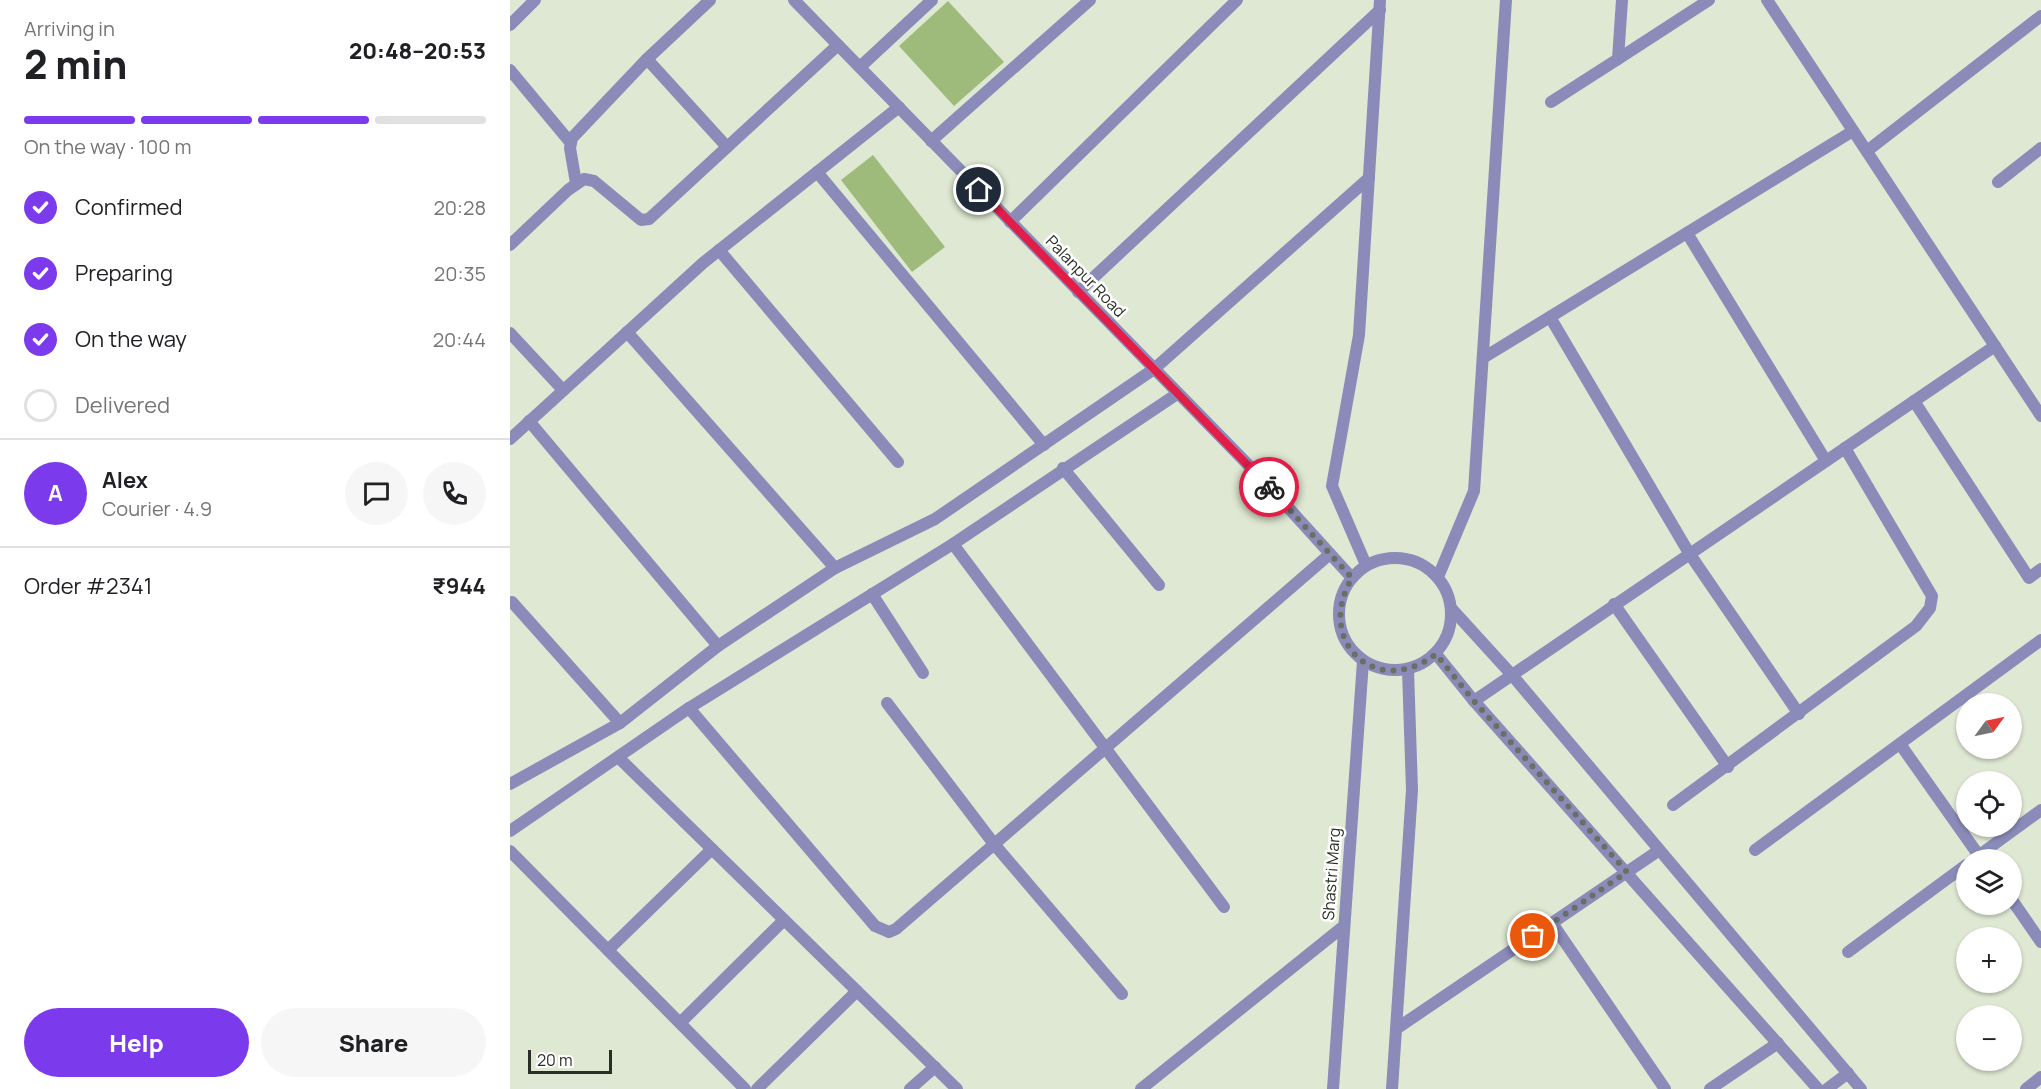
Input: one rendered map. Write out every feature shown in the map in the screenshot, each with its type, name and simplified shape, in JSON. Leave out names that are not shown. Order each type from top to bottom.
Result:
[{"type":"street","points":[[510,25],[535,0]]},
{"type":"street","points":[[570,142],[647,59],[710,0]]},
{"type":"street","name":"Palanpur Road","points":[[794,0],[1154,369],[1352,578]]},
{"type":"street","points":[[860,67],[932,0]]},
{"type":"street","points":[[932,141],[1090,0]]},
{"type":"street","points":[[1010,222],[1237,0]]},
{"type":"street","points":[[1438,578],[1474,491],[1506,0]]},
{"type":"street","points":[[1618,59],[1622,0]]},
{"type":"street","points":[[1551,102],[1709,0]]},
{"type":"street","points":[[1767,0],[2041,416]]},
{"type":"street","points":[[1366,565],[1332,486],[1359,335],[1380,5]]},
{"type":"street","points":[[1078,292],[1380,5]]},
{"type":"street","points":[[1867,151],[2041,16]]},
{"type":"street","points":[[510,245],[576,183],[584,179],[594,181],[641,220],[649,219],[838,45]]},
{"type":"street","points":[[647,59],[727,147]]},
{"type":"street","points":[[510,70],[570,142],[576,183]]},
{"type":"street","points":[[510,439],[719,250],[899,108]]},
{"type":"street","points":[[1483,358],[1853,131]]},
{"type":"street","points":[[1998,182],[2041,148]]},
{"type":"street","points":[[817,172],[1044,445]]},
{"type":"street","points":[[510,784],[620,723],[718,646],[835,568],[935,519],[1154,369],[1369,178]]},
{"type":"street","points":[[1687,233],[1827,461]]},
{"type":"street","points":[[719,250],[898,462]]},
{"type":"street","points":[[1550,317],[1689,553],[1799,714]]},
{"type":"street","points":[[627,332],[835,568]]},
{"type":"street","points":[[510,333],[563,390]]},
{"type":"street","points":[[1474,701],[1995,346]]},
{"type":"street","points":[[510,831],[689,708],[953,544],[1063,468],[1177,394]]},
{"type":"street","points":[[1914,401],[2029,578],[2041,569]]},
{"type":"street","points":[[529,421],[718,646]]},
{"type":"street","points":[[1673,805],[1728,767],[1916,626],[1930,608],[1932,596],[1845,448]]},
{"type":"street","points":[[1063,468],[1159,585]]},
{"type":"street","points":[[953,544],[1224,907]]},
{"type":"street","points":[[689,708],[875,926],[889,932],[896,929],[1330,554]]},
{"type":"street","points":[[1396,557],[1426,567],[1438,578],[1447,592],[1451,608],[1449,633],[1436,654],[1423,664],[1408,670],[1377,668],[1363,661],[1350,648],[1341,631],[1340,603],[1342,594],[1352,578],[1366,565],[1381,559],[1396,557]]},
{"type":"street","points":[[872,594],[923,673]]},
{"type":"street","points":[[512,602],[620,723]]},
{"type":"street","points":[[1614,604],[1728,767]]},
{"type":"street","points":[[1451,608],[1512,675],[1658,851],[1861,1089]]},
{"type":"street","points":[[1755,850],[2041,640]]},
{"type":"street","points":[[1436,654],[1474,701],[1818,1089]]},
{"type":"street","name":"Shastri Marg","points":[[1333,1089],[1363,661]]},
{"type":"street","points":[[1392,1089],[1412,790],[1408,670]]},
{"type":"street","points":[[887,703],[994,844],[1122,994]]},
{"type":"street","points":[[1900,744],[1972,849]]},
{"type":"street","points":[[619,758],[957,1089]]},
{"type":"street","points":[[1990,849],[2041,810]]},
{"type":"street","points":[[608,950],[712,849]]},
{"type":"street","points":[[510,851],[745,1089]]},
{"type":"street","points":[[1396,1029],[1658,851]]},
{"type":"street","points":[[1848,952],[1956,872]]},
{"type":"street","points":[[2022,914],[2041,942]]},
{"type":"street","points":[[680,1023],[784,920]]},
{"type":"street","points":[[1552,923],[1665,1089]]},
{"type":"street","points":[[1141,1089],[1344,926]]},
{"type":"street","points":[[757,1089],[857,991]]},
{"type":"street","points":[[1710,1089],[1778,1043]]},
{"type":"street","points":[[910,1089],[934,1067]]},
{"type":"street","points":[[1827,1089],[1848,1073]]},
{"type":"street","points":[[2026,1089],[2041,1077]]},
{"type":"building","points":[[948,1],[1004,62],[954,106],[899,46]]},
{"type":"building","points":[[873,155],[945,247],[912,272],[841,180]]},
{"type":"way so far","points":[[1269,487],[1352,578],[1342,594],[1338,613],[1341,631],[1350,648],[1363,661],[1377,668],[1392,671],[1408,670],[1423,664],[1436,654],[1474,701],[1627,872],[1533,936]]},
{"type":"route","points":[[979,190],[1269,487]]}]
